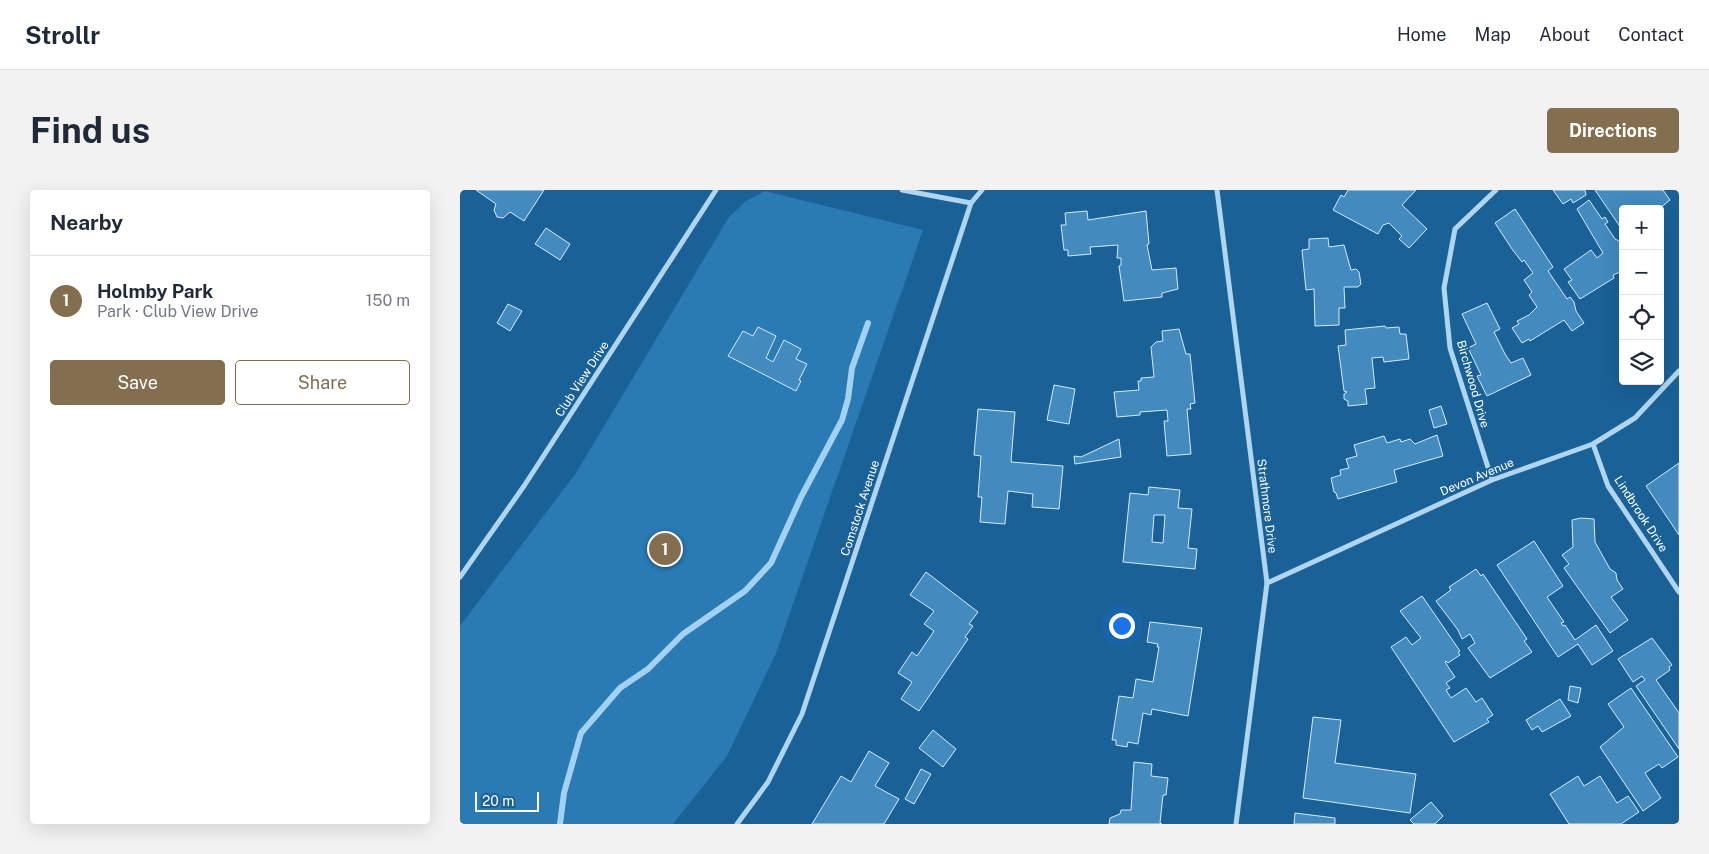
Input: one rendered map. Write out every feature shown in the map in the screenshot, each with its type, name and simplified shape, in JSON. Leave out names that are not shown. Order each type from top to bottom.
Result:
[{"type":"street","name":"Club View Drive","points":[[460,577],[524,486],[716,190]]},
{"type":"street","points":[[902,190],[971,203]]},
{"type":"street","name":"Comstock Avenue","points":[[737,824],[768,782],[802,714],[971,203],[982,190]]},
{"type":"street","name":"Strathmore Drive","points":[[1217,190],[1267,583],[1236,824]]},
{"type":"street","name":"Birchwood Drive","points":[[1492,480],[1450,348],[1444,288],[1455,229],[1496,190]]},
{"type":"street","name":"Devon Avenue","points":[[1267,583],[1492,480],[1593,444],[1635,418],[1679,370]]},
{"type":"street","name":"Lindbrook Drive","points":[[1593,444],[1608,486],[1679,592]]},
{"type":"shaded area","points":[[765,191],[923,230],[776,653],[727,756],[673,824],[460,824],[460,626],[576,473],[729,217],[746,201]]},
{"type":"building","points":[[476,190],[544,190],[524,221],[510,212],[503,218],[497,217],[494,210],[496,204]]},
{"type":"building","points":[[1348,190],[1416,190],[1402,205],[1427,229],[1409,248],[1399,239],[1402,236],[1389,223],[1383,225],[1378,234],[1333,210],[1341,195],[1344,197]]},
{"type":"building","points":[[1553,190],[1585,190],[1586,195],[1573,203],[1571,199],[1563,204]]},
{"type":"building","points":[[1595,190],[1663,190],[1670,200],[1664,205],[1619,205],[1619,225]]},
{"type":"building","points":[[1589,200],[1602,219],[1605,217],[1608,222],[1605,224],[1615,239],[1619,241],[1619,272],[1613,275],[1614,278],[1580,299],[1568,282],[1572,280],[1564,269],[1591,250],[1597,258],[1603,253],[1577,209]]},
{"type":"building","points":[[1515,209],[1553,267],[1548,271],[1567,299],[1570,297],[1574,302],[1576,311],[1584,323],[1572,331],[1564,320],[1530,341],[1529,339],[1522,343],[1512,328],[1519,324],[1517,321],[1529,315],[1537,307],[1529,295],[1532,292],[1524,280],[1533,273],[1524,260],[1522,262],[1512,249],[1495,223]]},
{"type":"building","points":[[1087,211],[1088,220],[1146,211],[1149,244],[1147,245],[1152,270],[1176,268],[1178,289],[1162,293],[1162,297],[1124,301],[1119,266],[1121,265],[1121,258],[1117,258],[1118,245],[1090,247],[1091,254],[1068,256],[1068,250],[1064,250],[1061,225],[1066,225],[1065,213]]},
{"type":"building","points":[[546,228],[570,244],[560,260],[535,244]]},
{"type":"building","points":[[1328,238],[1329,247],[1344,245],[1351,270],[1356,269],[1359,272],[1361,284],[1358,287],[1344,287],[1345,308],[1339,308],[1339,325],[1315,326],[1314,289],[1306,290],[1302,250],[1309,249],[1309,239]]},
{"type":"building","points":[[1487,303],[1500,329],[1494,332],[1505,354],[1511,363],[1523,358],[1531,375],[1487,396],[1477,376],[1481,375],[1468,348],[1476,344],[1462,314]]},
{"type":"building","points":[[508,304],[522,311],[510,331],[497,323]]},
{"type":"building","points":[[1385,326],[1386,328],[1399,327],[1400,334],[1406,334],[1409,359],[1384,362],[1383,357],[1372,358],[1375,388],[1365,389],[1367,404],[1348,406],[1348,401],[1344,399],[1344,394],[1347,392],[1344,391],[1338,346],[1346,345],[1345,330]]},
{"type":"building","points":[[758,327],[776,336],[766,358],[773,362],[784,340],[801,349],[796,359],[807,364],[796,391],[728,356],[743,331],[753,336]]},
{"type":"building","points":[[1179,329],[1186,354],[1190,354],[1195,403],[1190,404],[1191,409],[1187,409],[1191,454],[1167,456],[1164,421],[1168,421],[1167,410],[1140,412],[1140,415],[1117,417],[1114,392],[1139,390],[1138,381],[1141,381],[1141,378],[1154,377],[1151,347],[1156,342],[1163,341],[1162,331]]},
{"type":"building","points":[[1054,385],[1075,389],[1069,424],[1047,420]]},
{"type":"building","points":[[1441,406],[1447,424],[1434,428],[1429,410]]},
{"type":"building","points":[[978,409],[1015,412],[1011,462],[1063,466],[1059,509],[1032,507],[1033,494],[1008,491],[1005,524],[980,522],[982,497],[978,497],[981,456],[974,455]]},
{"type":"building","points":[[1437,435],[1443,456],[1394,470],[1397,482],[1338,499],[1334,492],[1331,478],[1341,475],[1340,470],[1349,468],[1346,459],[1357,456],[1354,445],[1384,436],[1387,443],[1400,439],[1401,442],[1410,439],[1415,444]]},
{"type":"building","points":[[1119,439],[1121,457],[1075,464],[1074,456],[1081,457]]},
{"type":"building","points":[[1679,463],[1679,535],[1646,486]]},
{"type":"building","points":[[1149,487],[1180,490],[1178,508],[1192,509],[1188,548],[1197,549],[1195,569],[1123,562],[1130,493],[1148,495]],"holes":[[[1154,515],[1165,515],[1163,543],[1152,542]]]},
{"type":"building","points":[[1581,518],[1594,519],[1595,542],[1610,569],[1616,573],[1617,580],[1623,589],[1611,597],[1628,620],[1610,633],[1564,568],[1569,564],[1562,555],[1573,547],[1572,520]]},
{"type":"building","points":[[1534,541],[1563,586],[1547,597],[1564,622],[1561,623],[1563,626],[1565,625],[1575,640],[1596,625],[1613,651],[1592,665],[1578,644],[1558,657],[1497,565]]},
{"type":"building","points":[[1476,569],[1481,576],[1483,574],[1527,639],[1524,641],[1532,652],[1490,678],[1468,648],[1475,643],[1470,634],[1462,639],[1458,630],[1436,601],[1451,590],[1449,587]]},
{"type":"building","points":[[926,572],[978,612],[969,624],[973,626],[965,637],[968,639],[919,711],[901,699],[912,682],[898,673],[912,652],[917,656],[934,631],[924,624],[934,611],[910,595]]},
{"type":"building","points":[[1422,596],[1460,651],[1458,652],[1460,655],[1448,663],[1445,662],[1455,677],[1446,683],[1450,688],[1446,690],[1451,698],[1466,688],[1476,702],[1482,698],[1493,715],[1487,719],[1489,722],[1454,742],[1391,647],[1406,637],[1412,645],[1421,638],[1400,611]]},
{"type":"building","points":[[1150,622],[1202,628],[1188,716],[1152,709],[1151,715],[1143,713],[1138,744],[1128,742],[1127,747],[1116,745],[1116,740],[1112,740],[1119,696],[1133,698],[1136,679],[1153,682],[1159,647],[1157,647],[1158,644],[1147,642]]},
{"type":"building","points":[[1652,638],[1672,665],[1669,667],[1670,670],[1656,680],[1679,713],[1679,749],[1636,686],[1645,680],[1642,676],[1633,682],[1618,659]]},
{"type":"building","points":[[1570,686],[1581,688],[1578,703],[1568,700]]},
{"type":"building","points":[[1631,688],[1678,757],[1662,768],[1659,764],[1645,773],[1661,798],[1643,811],[1600,747],[1624,727],[1608,704]]},
{"type":"building","points":[[1560,699],[1571,716],[1542,732],[1538,726],[1532,730],[1526,720]]},
{"type":"building","points":[[1313,717],[1341,720],[1335,763],[1416,774],[1410,813],[1303,798]]},
{"type":"building","points":[[933,730],[956,749],[943,767],[919,748]]},
{"type":"building","points":[[869,751],[889,763],[875,786],[899,799],[884,824],[812,824],[841,776],[851,782]]},
{"type":"building","points":[[1134,762],[1152,764],[1151,776],[1168,778],[1166,795],[1163,795],[1160,823],[1162,824],[1109,824],[1110,818],[1120,814],[1121,810],[1131,810]]},
{"type":"building","points":[[921,769],[931,774],[914,804],[905,799]]},
{"type":"building","points":[[1578,776],[1584,786],[1600,776],[1617,803],[1628,796],[1639,812],[1621,824],[1569,824],[1550,794]]},
{"type":"building","points":[[1431,802],[1443,816],[1435,824],[1414,824],[1410,820]]},
{"type":"building","points":[[1295,813],[1335,818],[1335,824],[1294,824]]},
{"type":"waterway","points":[[560,824],[564,793],[581,733],[620,688],[648,669],[683,634],[745,591],[771,563],[801,497],[842,420],[848,399],[852,368],[868,323]]},
{"type":"place","name":"Holmby Park","points":[[665,549]]}]
